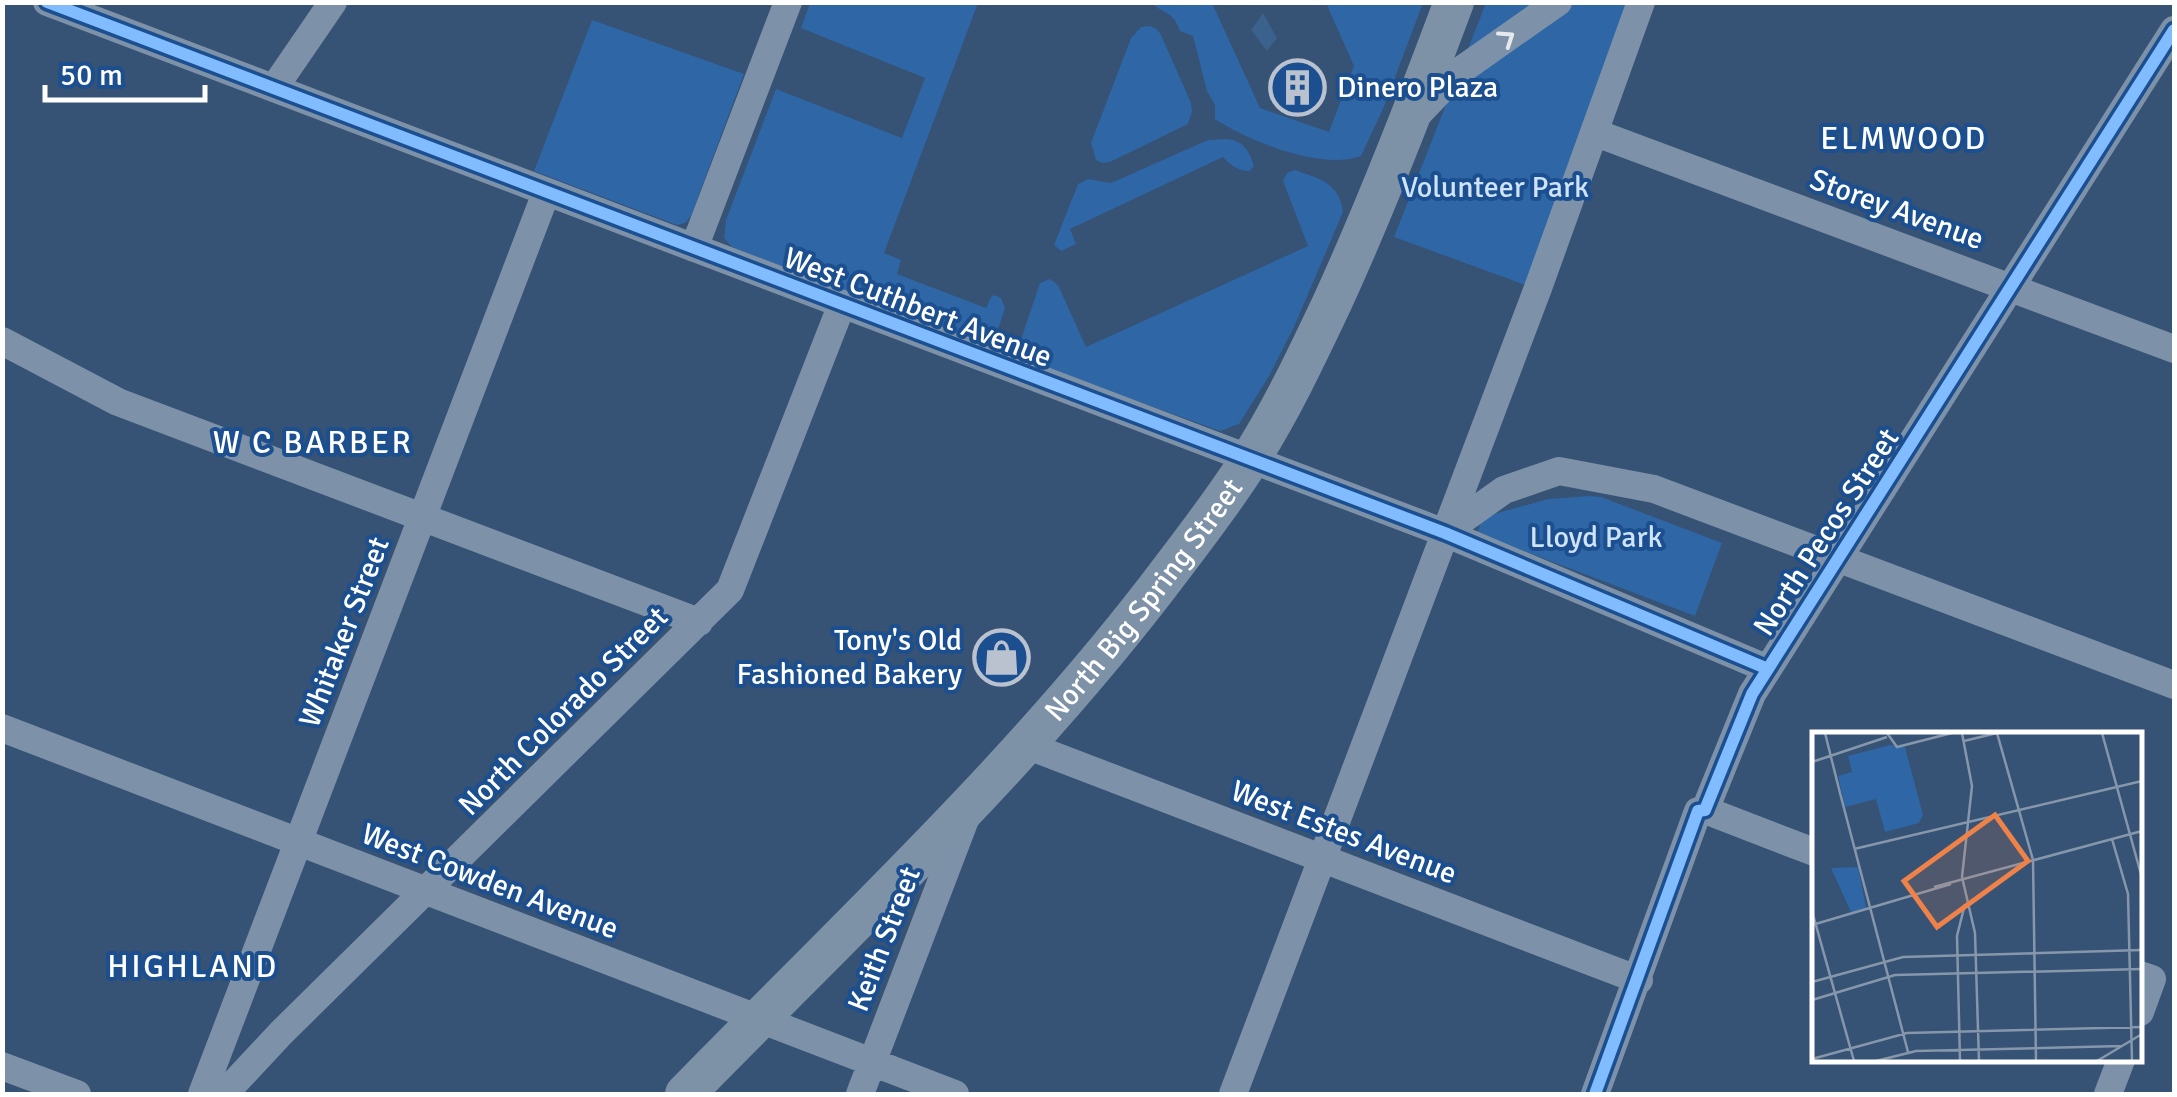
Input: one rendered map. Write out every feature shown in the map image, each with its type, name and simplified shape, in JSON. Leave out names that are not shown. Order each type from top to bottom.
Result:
[{"type":"highway","name":"North Big Spring Street","points":[[685,1094],[1026,745],[1137,615],[1225,498],[1310,350],[1370,219],[1454,2]]},
{"type":"street","name":"West Cuthbert Avenue","points":[[47,2],[1445,533],[1768,669]]},
{"type":"street","points":[[274,88],[332,2]]},
{"type":"street","points":[[694,248],[788,2]]},
{"type":"street","points":[[1408,124],[1457,73],[1558,2]]},
{"type":"street","points":[[1233,1094],[1596,132],[1641,2]]},
{"type":"street","name":"North Pecos Street","points":[[1596,1094],[1698,810],[1705,810],[1752,694],[2174,30]]},
{"type":"street","name":"Storey Avenue","points":[[1596,132],[2174,349]]},
{"type":"street","name":"Whitaker Street","points":[[202,1094],[546,192]]},
{"type":"street","name":"North Colorado Street","points":[[224,1094],[730,590],[842,304]]},
{"type":"street","points":[[2,341],[118,402],[699,622]]},
{"type":"street","points":[[1445,533],[1504,490],[1559,471],[1654,488],[2174,685]]},
{"type":"street","name":"West Cowden Avenue","points":[[2,728],[954,1094]]},
{"type":"street","name":"West Estes Avenue","points":[[1026,745],[1638,980]]},
{"type":"street","name":"Keith Street","points":[[860,1094],[970,806]]},
{"type":"street","points":[[1705,810],[1812,851]]},
{"type":"street","points":[[2108,1094],[2120,1062]]},
{"type":"street","points":[[2,1066],[77,1094]]},
{"type":"green space","points":[[810,3],[978,3],[884,253],[901,260],[897,274],[986,308],[994,295],[1001,298],[1005,308],[1001,319],[994,335],[985,341],[979,343],[737,249],[724,238],[726,220],[776,89],[902,138],[925,78],[801,28]]},
{"type":"green space","points":[[1152,3],[1212,3],[1260,108],[1329,132],[1354,66],[1326,3],[1423,3],[1361,156],[1327,160],[1266,144],[1215,119],[1215,105],[1207,91],[1193,36],[1180,31],[1171,16]]},
{"type":"green space","name":"Volunteer Park","points":[[1486,3],[1641,3],[1539,290],[1394,237]]},
{"type":"green space","points":[[592,20],[744,74],[691,216],[685,223],[677,225],[534,171]]},
{"type":"green space","points":[[1150,26],[1161,35],[1191,103],[1188,124],[1102,163],[1096,160],[1091,143],[1131,38],[1141,27]]},
{"type":"green space","points":[[1208,140],[1237,141],[1247,151],[1254,166],[1250,171],[1235,167],[1223,157],[1070,229],[1076,244],[1061,251],[1054,245],[1078,184],[1088,179],[1111,183]]},
{"type":"green space","points":[[1295,170],[1333,188],[1343,212],[1294,327],[1239,424],[1220,431],[1015,357],[1040,283],[1050,279],[1058,285],[1086,347],[1308,246],[1283,181],[1287,173]]},
{"type":"green space","name":"Lloyd Park","points":[[1590,496],[1722,543],[1695,616],[1477,533],[1483,517],[1548,499]]},
{"type":"shaded area","points":[[1263,13],[1277,38],[1267,51],[1251,30]]},
{"type":"cycle path","points":[[47,2],[1445,533],[1768,669]]},
{"type":"cycle path","points":[[1595,1094],[1698,811],[1705,810],[1752,694],[2174,30]]},
{"type":"place","name":"Dinero Plaza","points":[[1298,87]]},
{"type":"place","name":"Tony's Old Fashioned Bakery","points":[[1001,657]]},
{"type":"district","name":"ELMWOOD","points":[[1904,138]]},
{"type":"district","name":"W C BARBER","points":[[313,442]]},
{"type":"district","name":"HIGHLAND","points":[[193,966]]}]
